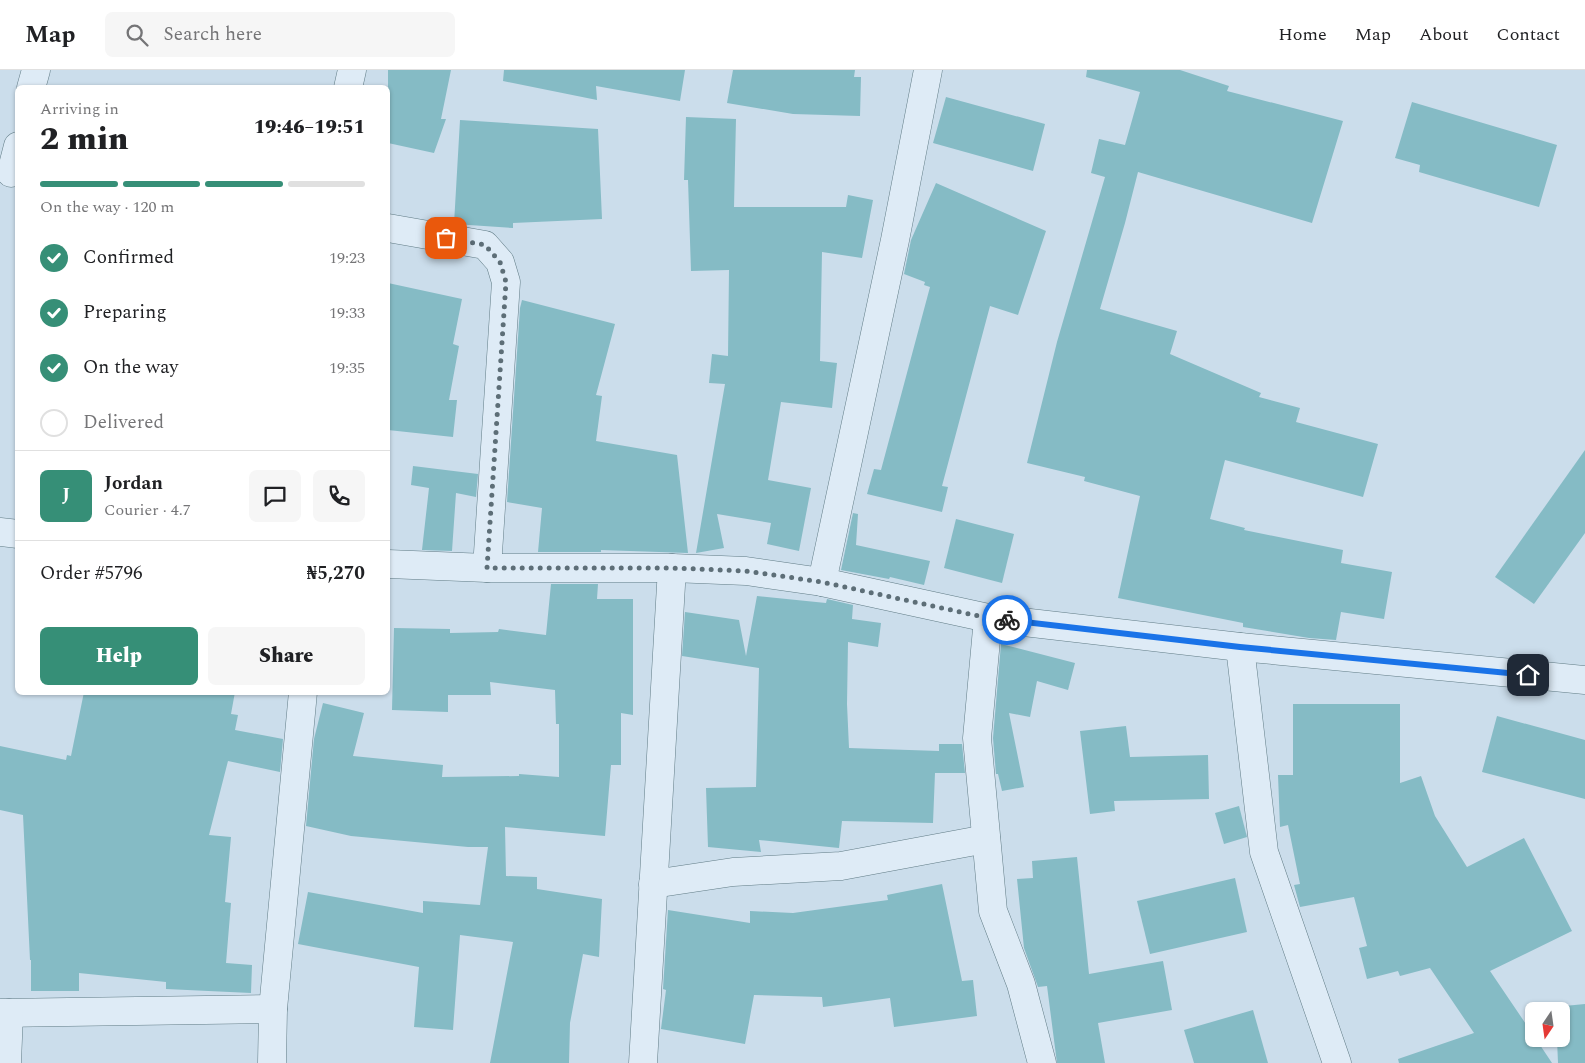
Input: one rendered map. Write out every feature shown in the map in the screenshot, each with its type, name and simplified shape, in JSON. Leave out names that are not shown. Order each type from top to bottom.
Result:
[{"type":"street","points":[[33,85],[36,70]]},
{"type":"street","points":[[349,85],[352,70]]},
{"type":"street","points":[[822,582],[895,240],[928,70]]},
{"type":"street","points":[[9,173],[15,155]]},
{"type":"street","points":[[390,228],[485,245],[500,262],[506,282],[487,568]]},
{"type":"street","points":[[0,532],[15,534]]},
{"type":"street","points":[[390,564],[487,568],[672,568],[746,571],[822,582],[988,618],[1240,647],[1585,680]]},
{"type":"street","points":[[644,1063],[672,568]]},
{"type":"street","points":[[988,618],[977,738],[993,911],[1021,984],[1042,1063]]},
{"type":"street","points":[[1240,647],[1264,852],[1336,1063]]},
{"type":"street","points":[[272,1063],[273,1009],[303,695]]},
{"type":"street","points":[[653,884],[733,872],[841,866],[986,839]]},
{"type":"street","points":[[7,1063],[4,1013],[273,1009]]},
{"type":"building","points":[[388,70],[451,70],[441,119],[446,119],[434,153],[390,143],[390,85],[388,85]]},
{"type":"building","points":[[504,70],[685,70],[680,101],[596,86],[597,100],[503,81]]},
{"type":"building","points":[[733,70],[855,70],[854,77],[861,77],[860,116],[793,114],[727,103]]},
{"type":"building","points":[[1087,70],[1180,70],[1229,86],[1227,91],[1343,121],[1312,223],[1138,172],[1100,309],[1177,331],[1170,354],[1261,393],[1259,397],[1300,408],[1296,422],[1378,444],[1363,497],[1225,460],[1210,519],[1245,528],[1244,530],[1343,550],[1341,563],[1392,572],[1384,619],[1341,612],[1336,640],[1309,638],[1243,627],[1243,623],[1118,598],[1140,496],[1084,481],[1085,477],[1027,463],[1057,342],[1105,177],[1091,173],[1099,139],[1125,145],[1140,92],[1086,77]]},
{"type":"building","points":[[946,97],[1045,124],[1033,171],[933,143]]},
{"type":"building","points":[[1412,102],[1557,145],[1539,207],[1419,172],[1420,165],[1395,158]]},
{"type":"building","points":[[686,117],[736,119],[734,207],[846,207],[848,195],[873,200],[862,258],[822,252],[820,361],[837,363],[832,408],[781,402],[768,480],[811,488],[799,551],[767,544],[771,523],[717,514],[724,548],[696,553],[725,384],[709,383],[712,354],[728,356],[729,270],[691,271],[688,180],[684,180]]},
{"type":"building","points":[[460,120],[598,129],[602,219],[513,223],[513,228],[454,224]]},
{"type":"building","points":[[936,183],[1046,231],[1018,315],[990,306],[942,486],[948,487],[942,512],[867,494],[874,469],[881,470],[930,287],[924,285],[925,282],[904,274],[911,240]]},
{"type":"building","points":[[390,283],[462,299],[453,344],[459,346],[449,400],[457,400],[453,437],[390,430]]},
{"type":"building","points":[[522,300],[615,324],[596,395],[602,396],[596,441],[677,455],[688,553],[601,550],[601,552],[538,552],[542,508],[507,502]]},
{"type":"building","points":[[1585,450],[1585,533],[1534,604],[1495,577]]},
{"type":"building","points":[[413,466],[478,474],[476,497],[456,493],[452,551],[422,550],[429,488],[411,485]]},
{"type":"building","points":[[853,513],[858,514],[856,545],[930,561],[924,585],[890,577],[889,579],[841,570]]},
{"type":"building","points":[[956,519],[1014,534],[1002,583],[944,568]]},
{"type":"building","points":[[551,584],[598,584],[597,599],[633,599],[633,715],[621,713],[621,765],[611,765],[605,836],[505,827],[506,876],[537,877],[537,889],[602,899],[599,957],[583,954],[570,1023],[569,1063],[490,1063],[513,942],[460,935],[453,1030],[414,1027],[419,967],[298,944],[308,892],[423,913],[423,901],[480,905],[488,847],[468,847],[351,836],[306,826],[314,739],[323,703],[364,713],[353,756],[443,765],[442,777],[519,776],[519,774],[559,777],[559,724],[556,724],[555,690],[490,682],[491,695],[448,695],[448,712],[392,710],[394,628],[450,629],[450,633],[498,632],[499,629],[546,635]]},
{"type":"building","points":[[757,596],[826,603],[827,599],[853,605],[852,619],[881,623],[878,647],[848,642],[847,704],[849,748],[939,751],[939,744],[962,744],[965,773],[935,773],[933,823],[842,821],[839,848],[759,840],[761,852],[708,847],[706,788],[756,787],[759,668],[682,656],[685,612],[739,620],[746,656]]},
{"type":"building","points":[[1001,644],[1075,663],[1068,690],[1037,681],[1030,717],[1009,713],[1024,787],[1002,791],[998,774],[996,774],[993,738]]},
{"type":"building","points":[[83,695],[234,695],[231,714],[238,715],[235,730],[283,739],[280,772],[228,761],[209,835],[231,837],[225,902],[231,903],[226,963],[252,965],[251,993],[166,989],[166,982],[79,973],[79,991],[31,991],[23,815],[0,810],[0,746],[66,760],[67,755],[71,756]]},
{"type":"building","points":[[1293,704],[1400,704],[1400,783],[1421,776],[1435,816],[1467,867],[1524,838],[1572,931],[1490,971],[1525,1023],[1525,1048],[1542,1048],[1552,1063],[1399,1063],[1398,1059],[1474,1033],[1430,968],[1400,976],[1398,971],[1367,979],[1359,948],[1367,946],[1354,897],[1300,907],[1294,885],[1300,884],[1288,825],[1280,827],[1278,775],[1293,775]]},
{"type":"building","points":[[1497,716],[1585,740],[1585,799],[1482,772]]},
{"type":"building","points":[[1126,726],[1130,757],[1208,755],[1209,799],[1114,801],[1115,811],[1090,814],[1080,731]]},
{"type":"building","points":[[1239,806],[1247,837],[1224,844],[1215,813]]},
{"type":"building","points":[[1077,857],[1089,974],[1163,961],[1172,1010],[1098,1023],[1105,1063],[1057,1063],[1047,986],[1038,987],[1024,948],[1017,879],[1033,878],[1032,861]]},
{"type":"building","points":[[1235,878],[1247,932],[1150,954],[1137,901]]},
{"type":"building","points":[[942,884],[962,981],[973,980],[977,1016],[894,1027],[890,998],[823,1007],[822,997],[754,995],[745,1044],[661,1029],[666,990],[663,989],[668,910],[750,923],[750,911],[793,913],[888,900],[887,895]]},
{"type":"building","points":[[1585,1004],[1585,1063],[1558,1063],[1557,1048],[1570,1048],[1570,1005]]},
{"type":"building","points":[[1253,1010],[1268,1063],[1194,1063],[1184,1030]]},
{"type":"way so far","points":[[446,238],[485,245],[500,262],[506,282],[487,568],[672,568],[746,571],[822,582],[988,618],[1007,620]]},
{"type":"route","points":[[1007,620],[1240,647],[1528,675]]}]
